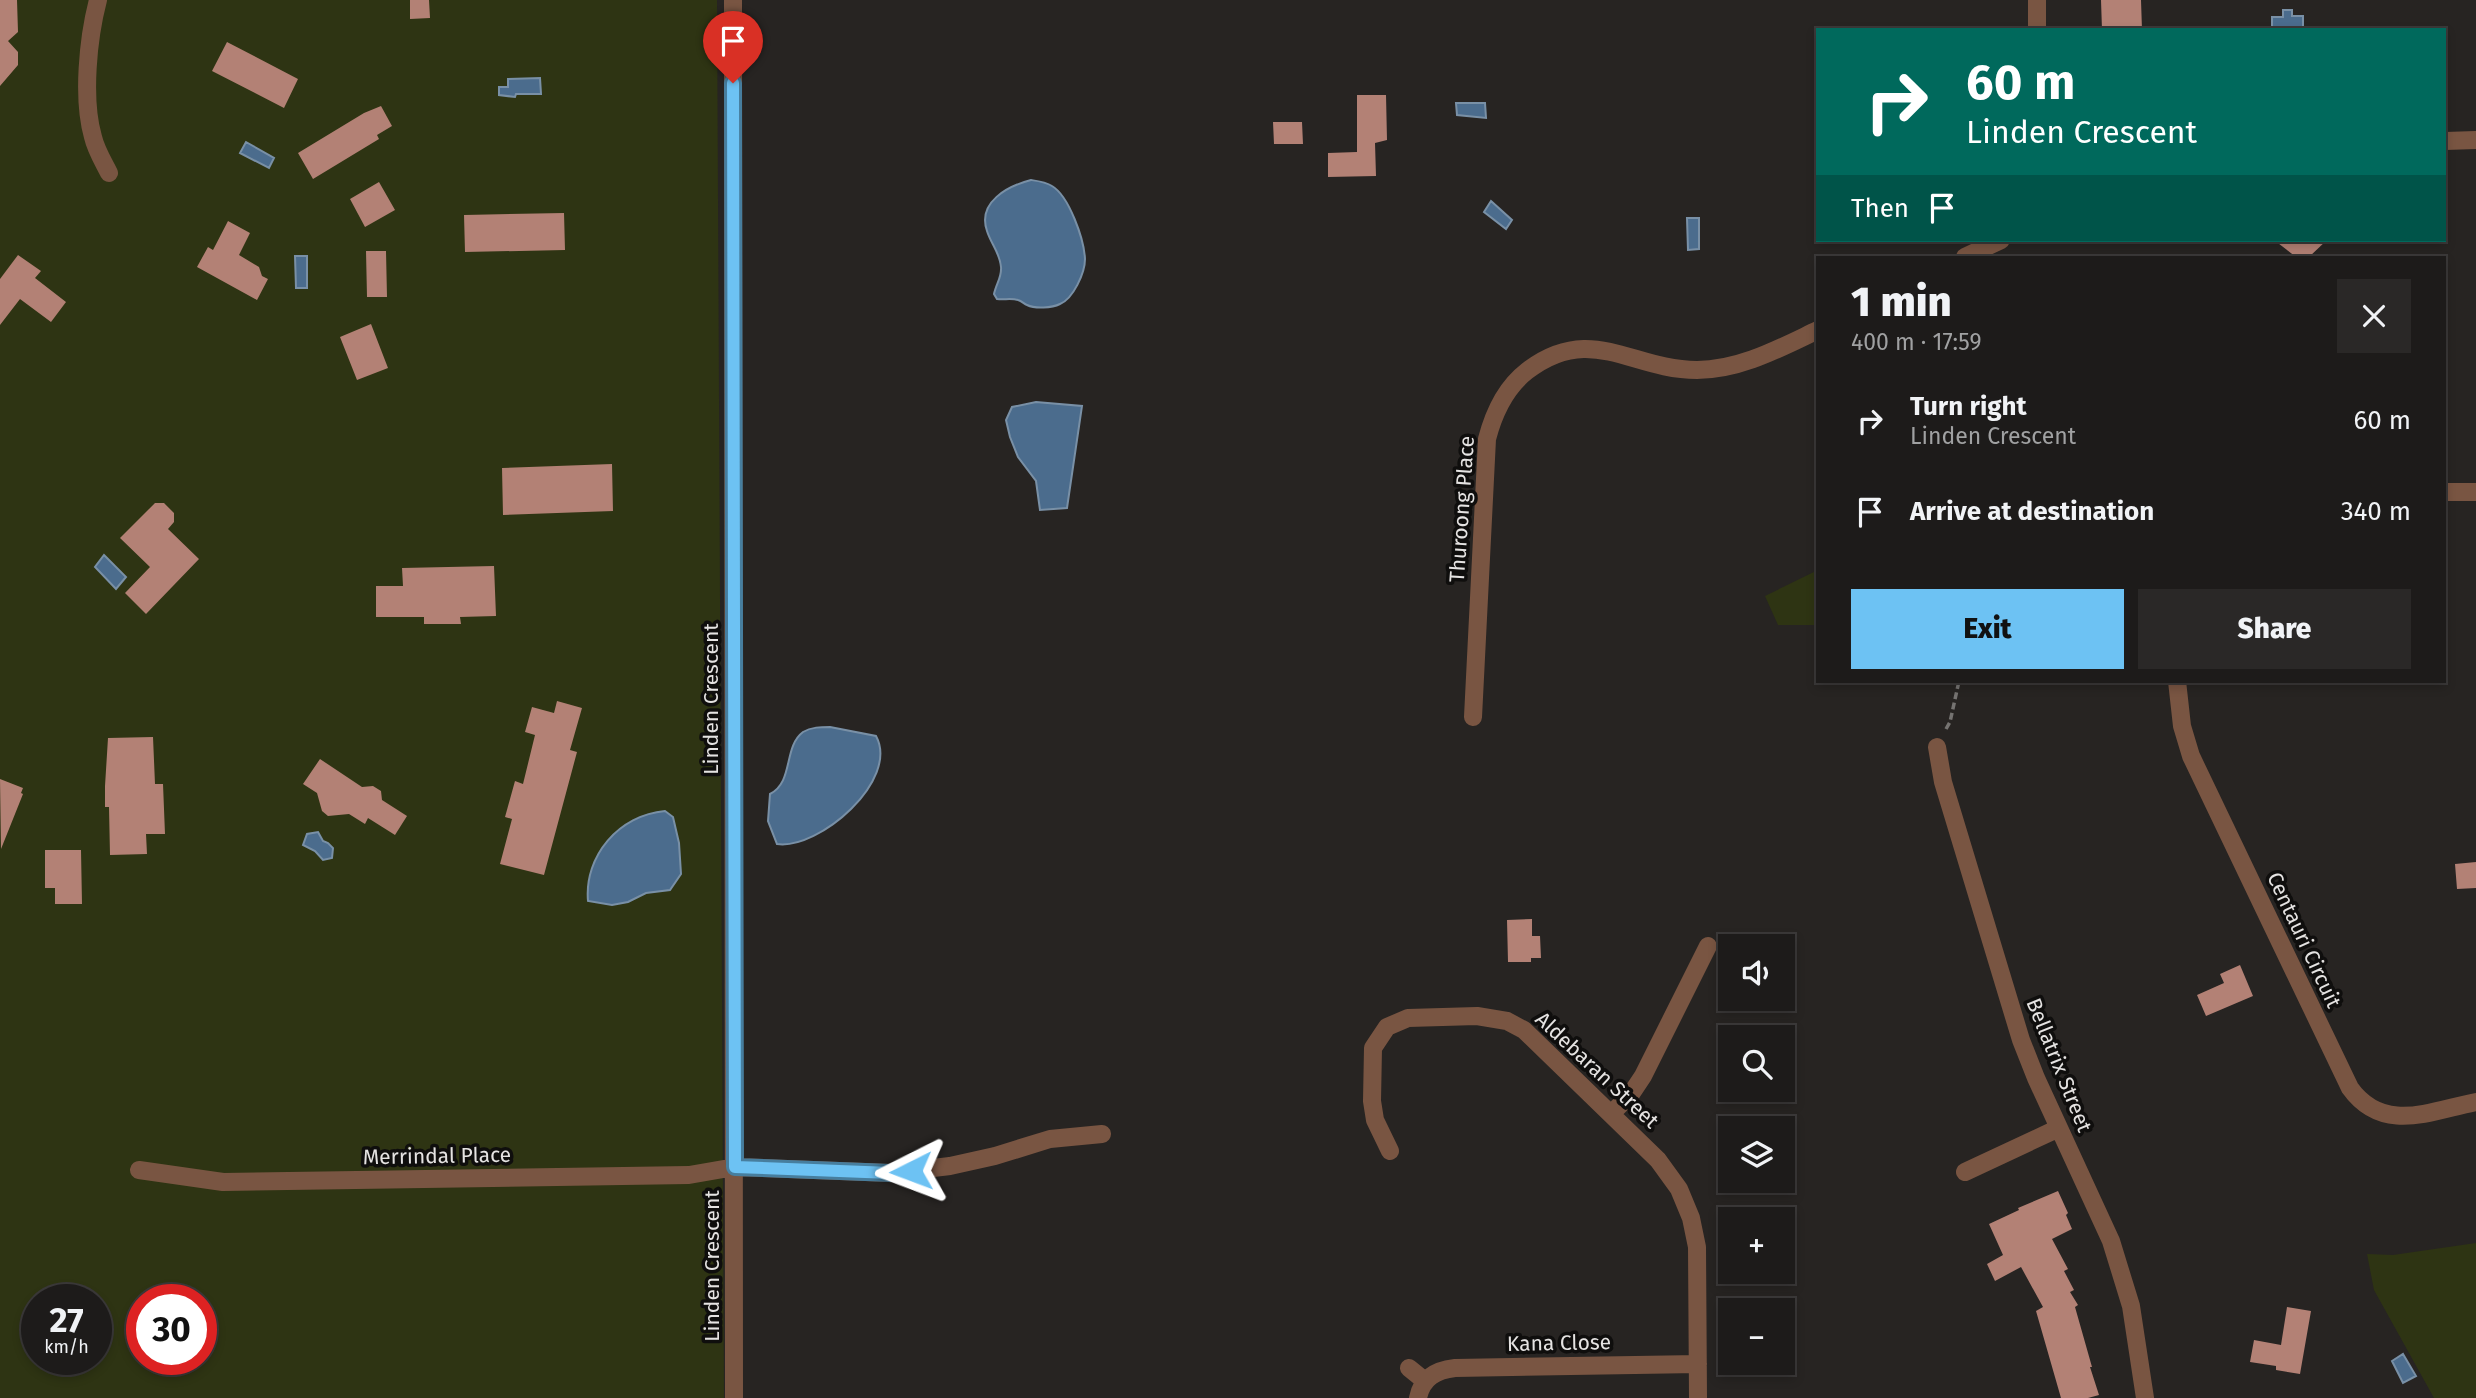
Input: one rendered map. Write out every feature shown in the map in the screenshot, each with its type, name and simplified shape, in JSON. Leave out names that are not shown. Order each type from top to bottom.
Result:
[{"type":"street","points":[[98,0],[90,45],[88,98],[92,135],[109,173]]},
{"type":"street","name":"Linden Crescent","points":[[733,0],[734,1398]]},
{"type":"street","points":[[2036,0],[2037,28]]},
{"type":"street","points":[[2446,141],[2476,140]]},
{"type":"street","points":[[1967,256],[1997,242]]},
{"type":"street","name":"Thuroong Place","points":[[1473,717],[1487,439],[1496,411],[1511,387],[1521,376],[1545,359],[1569,350],[1605,351],[1679,368],[1706,369],[1733,365],[1764,355],[1816,331]]},
{"type":"street","points":[[2446,492],[2476,492]]},
{"type":"street","name":"Centauri Circuit","points":[[2177,683],[2182,726],[2191,756],[2350,1088],[2367,1107],[2390,1116],[2411,1116],[2476,1102]]},
{"type":"street","name":"Bellatrix Street","points":[[1937,747],[1943,782],[2010,1006],[2036,1079],[2103,1221],[2119,1265],[2137,1334],[2145,1398]]},
{"type":"street","points":[[1612,1113],[1631,1094],[1643,1076],[1708,946]]},
{"type":"street","name":"Aldebaran Street","points":[[1390,1151],[1375,1120],[1372,1101],[1372,1055],[1376,1041],[1387,1027],[1408,1018],[1476,1016],[1497,1018],[1516,1025],[1612,1113],[1679,1189],[1691,1218],[1697,1247],[1698,1398]]},
{"type":"street","points":[[1965,1172],[2059,1128]]},
{"type":"street","name":"Merrindal Place","points":[[139,1170],[223,1182],[689,1175],[735,1167],[891,1173],[950,1166],[1050,1139],[1102,1134]]},
{"type":"street","name":"Kana Close","points":[[1409,1368],[1422,1390],[1437,1372],[1455,1368],[1698,1364]]},
{"type":"path","points":[[1937,747],[1950,722],[1959,683]]},
{"type":"green space","points":[[0,0],[717,0],[724,1398],[0,1398]]},
{"type":"green space","points":[[1816,571],[1816,625],[1778,625],[1765,596]]},
{"type":"green space","points":[[2476,1243],[2476,1398],[2434,1398],[2374,1290],[2367,1254],[2393,1255]]},
{"type":"water","points":[[2283,10],[2292,10],[2292,16],[2303,16],[2303,28],[2272,28],[2272,17],[2283,17]]},
{"type":"water","points":[[540,78],[541,94],[516,94],[515,97],[499,95],[499,87],[508,87],[508,79]]},
{"type":"water","points":[[1456,103],[1485,103],[1486,118],[1457,115]]},
{"type":"water","points":[[246,142],[274,158],[269,168],[240,153]]},
{"type":"water","points":[[1031,180],[1050,185],[1064,199],[1079,230],[1084,251],[1083,271],[1074,291],[1065,301],[1048,307],[1030,306],[1015,299],[997,299],[994,294],[1001,267],[987,231],[986,212],[990,204],[1004,191]]},
{"type":"water","points":[[1491,201],[1512,220],[1506,229],[1484,212]]},
{"type":"water","points":[[1687,218],[1699,218],[1699,249],[1688,250]]},
{"type":"water","points":[[295,256],[307,256],[307,288],[296,288]]},
{"type":"water","points":[[1036,402],[1082,406],[1067,508],[1040,510],[1036,481],[1018,457],[1010,437],[1006,420],[1012,407]]},
{"type":"water","points":[[104,555],[126,577],[116,589],[95,567]]},
{"type":"water","points":[[830,727],[876,736],[880,754],[877,772],[851,809],[833,824],[814,836],[794,843],[777,844],[768,821],[770,794],[777,789],[786,773],[797,738],[809,729]]},
{"type":"water","points":[[665,811],[673,817],[679,843],[681,874],[670,890],[646,893],[628,902],[612,905],[588,901],[588,884],[592,869],[598,854],[608,841],[619,829],[633,820]]},
{"type":"water","points":[[318,832],[323,841],[333,848],[332,858],[323,860],[315,851],[303,845],[307,834]]},
{"type":"water","points":[[2403,1354],[2416,1376],[2403,1383],[2392,1361]]},
{"type":"building","points":[[0,0],[17,0],[18,32],[8,41],[18,52],[18,65],[0,86]]},
{"type":"building","points":[[410,0],[429,0],[430,18],[410,19]]},
{"type":"building","points":[[2101,0],[2141,0],[2142,28],[2102,28]]},
{"type":"building","points":[[227,42],[298,79],[284,108],[212,71]]},
{"type":"building","points":[[1357,95],[1386,95],[1387,140],[1375,143],[1376,176],[1328,177],[1328,153],[1357,152]]},
{"type":"building","points":[[381,106],[392,126],[377,135],[379,139],[313,179],[298,153],[364,113]]},
{"type":"building","points":[[1273,122],[1302,122],[1303,144],[1274,144]]},
{"type":"building","points":[[379,182],[395,210],[365,227],[350,199]]},
{"type":"building","points":[[564,213],[565,250],[465,252],[464,215]]},
{"type":"building","points":[[228,221],[250,233],[239,255],[259,267],[262,276],[268,279],[257,300],[197,267],[208,247],[213,250]]},
{"type":"building","points":[[2277,242],[2325,242],[2310,256],[2295,256]]},
{"type":"building","points":[[366,251],[386,251],[387,297],[367,297]]},
{"type":"building","points":[[18,255],[41,271],[35,278],[66,302],[51,322],[20,299],[0,325],[0,279]]},
{"type":"building","points":[[371,324],[388,368],[357,380],[340,337]]},
{"type":"building","points":[[612,464],[613,511],[503,515],[502,468]]},
{"type":"building","points":[[155,503],[164,503],[174,513],[174,522],[168,529],[199,559],[146,614],[125,593],[150,567],[120,538]]},
{"type":"building","points":[[494,566],[496,616],[460,617],[461,624],[424,624],[424,617],[376,617],[376,586],[403,586],[402,568]]},
{"type":"building","points":[[557,701],[582,708],[570,750],[577,752],[544,875],[500,864],[512,819],[505,817],[515,781],[523,784],[535,735],[525,732],[532,707],[554,713]]},
{"type":"building","points":[[153,737],[155,784],[163,784],[165,834],[146,834],[147,854],[110,855],[109,807],[105,807],[108,738]]},
{"type":"building","points":[[320,759],[362,787],[373,786],[381,791],[382,800],[407,816],[395,835],[368,818],[365,824],[349,814],[328,816],[322,811],[317,793],[303,784]]},
{"type":"building","points":[[0,779],[23,788],[1,849]]},
{"type":"building","points":[[45,850],[81,850],[82,904],[55,904],[55,888],[45,888]]},
{"type":"building","points":[[2476,862],[2476,888],[2457,889],[2455,864]]},
{"type":"building","points":[[1532,919],[1532,936],[1540,936],[1541,958],[1531,958],[1531,962],[1508,962],[1507,920]]},
{"type":"building","points":[[2240,965],[2253,996],[2206,1016],[2197,995],[2224,983],[2220,974]]},
{"type":"building","points":[[2058,1191],[2072,1229],[2052,1239],[2068,1269],[2064,1271],[2074,1290],[2070,1292],[2078,1305],[2075,1307],[2099,1395],[2088,1398],[2061,1398],[2036,1311],[2043,1307],[2021,1267],[1995,1281],[1987,1264],[2003,1255],[1989,1224]]},
{"type":"building","points":[[2287,1307],[2311,1311],[2300,1374],[2276,1370],[2276,1366],[2250,1362],[2254,1340],[2281,1345]]},
{"type":"route","points":[[733,83],[735,1167],[891,1173],[911,1171]]}]
